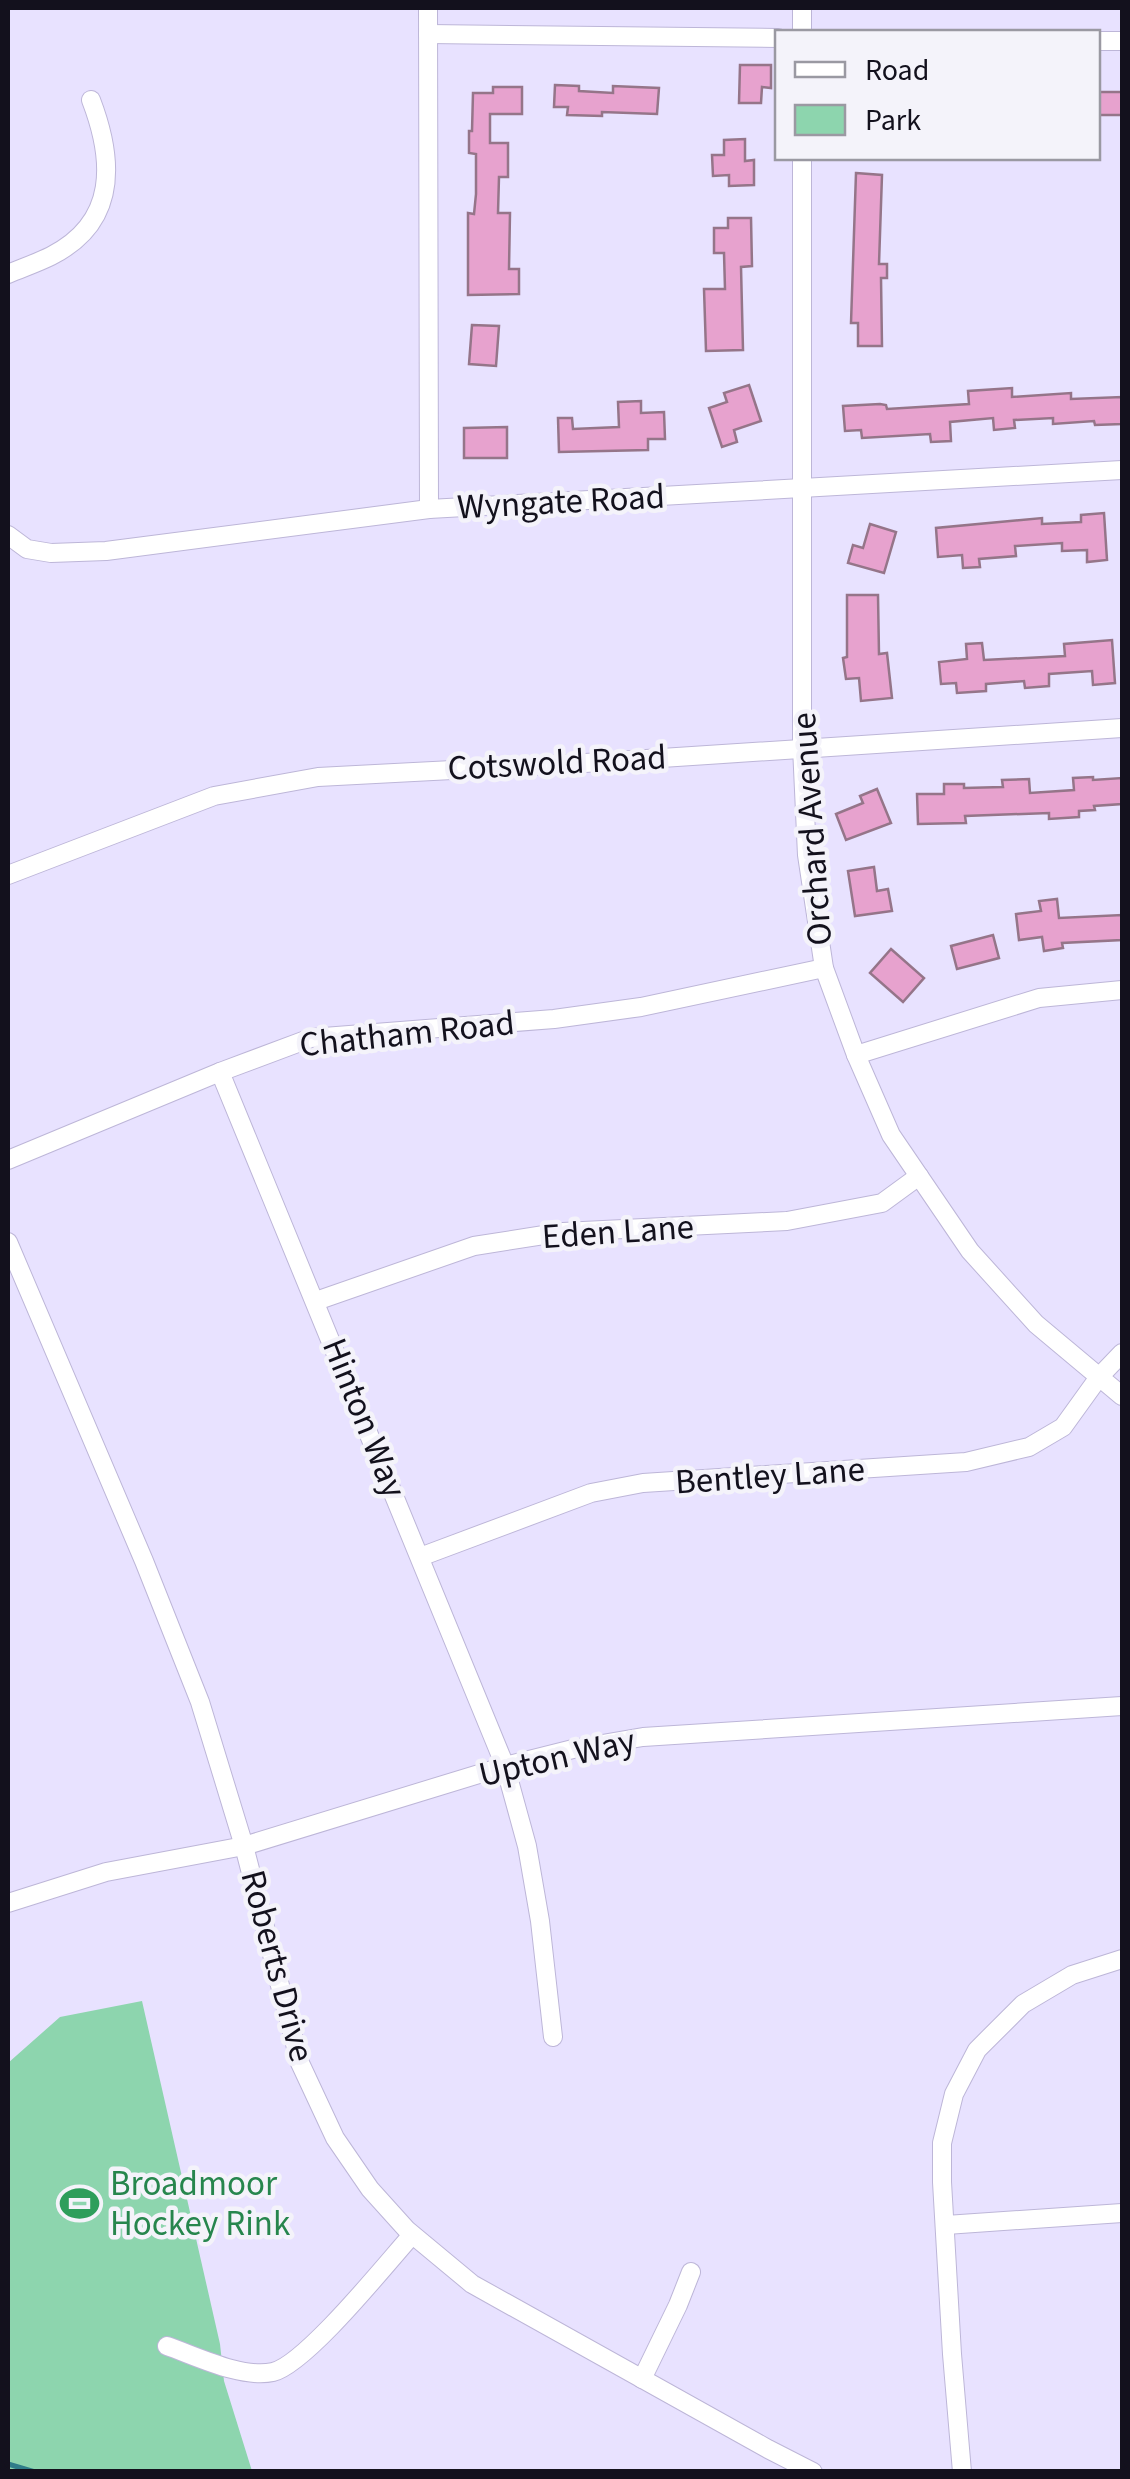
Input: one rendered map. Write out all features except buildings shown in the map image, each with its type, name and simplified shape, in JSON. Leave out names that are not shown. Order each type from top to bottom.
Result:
[{"type":"street","points":[[428,8],[429,509]]},
{"type":"street","points":[[428,34],[775,38]]},
{"type":"street","points":[[8,274],[54,254],[82,234],[100,208],[107,182],[107,156],[91,100]]},
{"type":"street","name":"Orchard Avenue","points":[[802,160],[802,747],[807,855],[824,968],[891,1135],[970,1251],[1036,1324],[1122,1396]]},
{"type":"street","name":"Wyngate Road","points":[[8,534],[27,550],[106,551],[429,509],[1122,470]]},
{"type":"street","name":"Cotswold Road","points":[[8,876],[214,796],[318,777],[1122,728]]},
{"type":"street","name":"Chatham Road","points":[[8,1160],[310,1038],[554,1019],[641,1007],[824,968]]},
{"type":"street","points":[[856,1054],[1039,998],[1122,990]]},
{"type":"street","name":"Hinton Way","points":[[220,1072],[505,1766],[527,1846],[553,2037]]},
{"type":"street","name":"Eden Lane","points":[[316,1300],[474,1246],[563,1232],[786,1220],[882,1203],[919,1176]]},
{"type":"street","name":"Roberts Drive","points":[[8,1242],[200,1702],[244,1846],[300,2062],[335,2138],[370,2188],[412,2235],[472,2284],[813,2472]]},
{"type":"street","name":"Bentley Lane","points":[[420,1556],[591,1493],[643,1484],[966,1462],[1029,1447],[1063,1428],[1099,1377],[1122,1353]]},
{"type":"street","name":"Upton Way","points":[[8,1903],[106,1872],[244,1846],[573,1749],[643,1737],[1122,1706]]},
{"type":"street","points":[[962,2472],[942,2143],[954,2094],[976,2050],[1023,2004],[1072,1975],[1122,1959]]},
{"type":"street","points":[[946,2225],[1122,2213]]},
{"type":"street","points":[[167,2346],[237,2372],[274,2372],[307,2351],[412,2235]]},
{"type":"street","points":[[642,2379],[691,2272]]},
{"type":"green space","points":[[142,2001],[220,2344],[224,2381],[252,2471],[8,2471],[8,2063],[60,2017]]},
{"type":"waterway","points":[[8,2464],[35,2472]]},
{"type":"place","name":"Broadmoor Hockey Rink","points":[[80,2204]]}]
